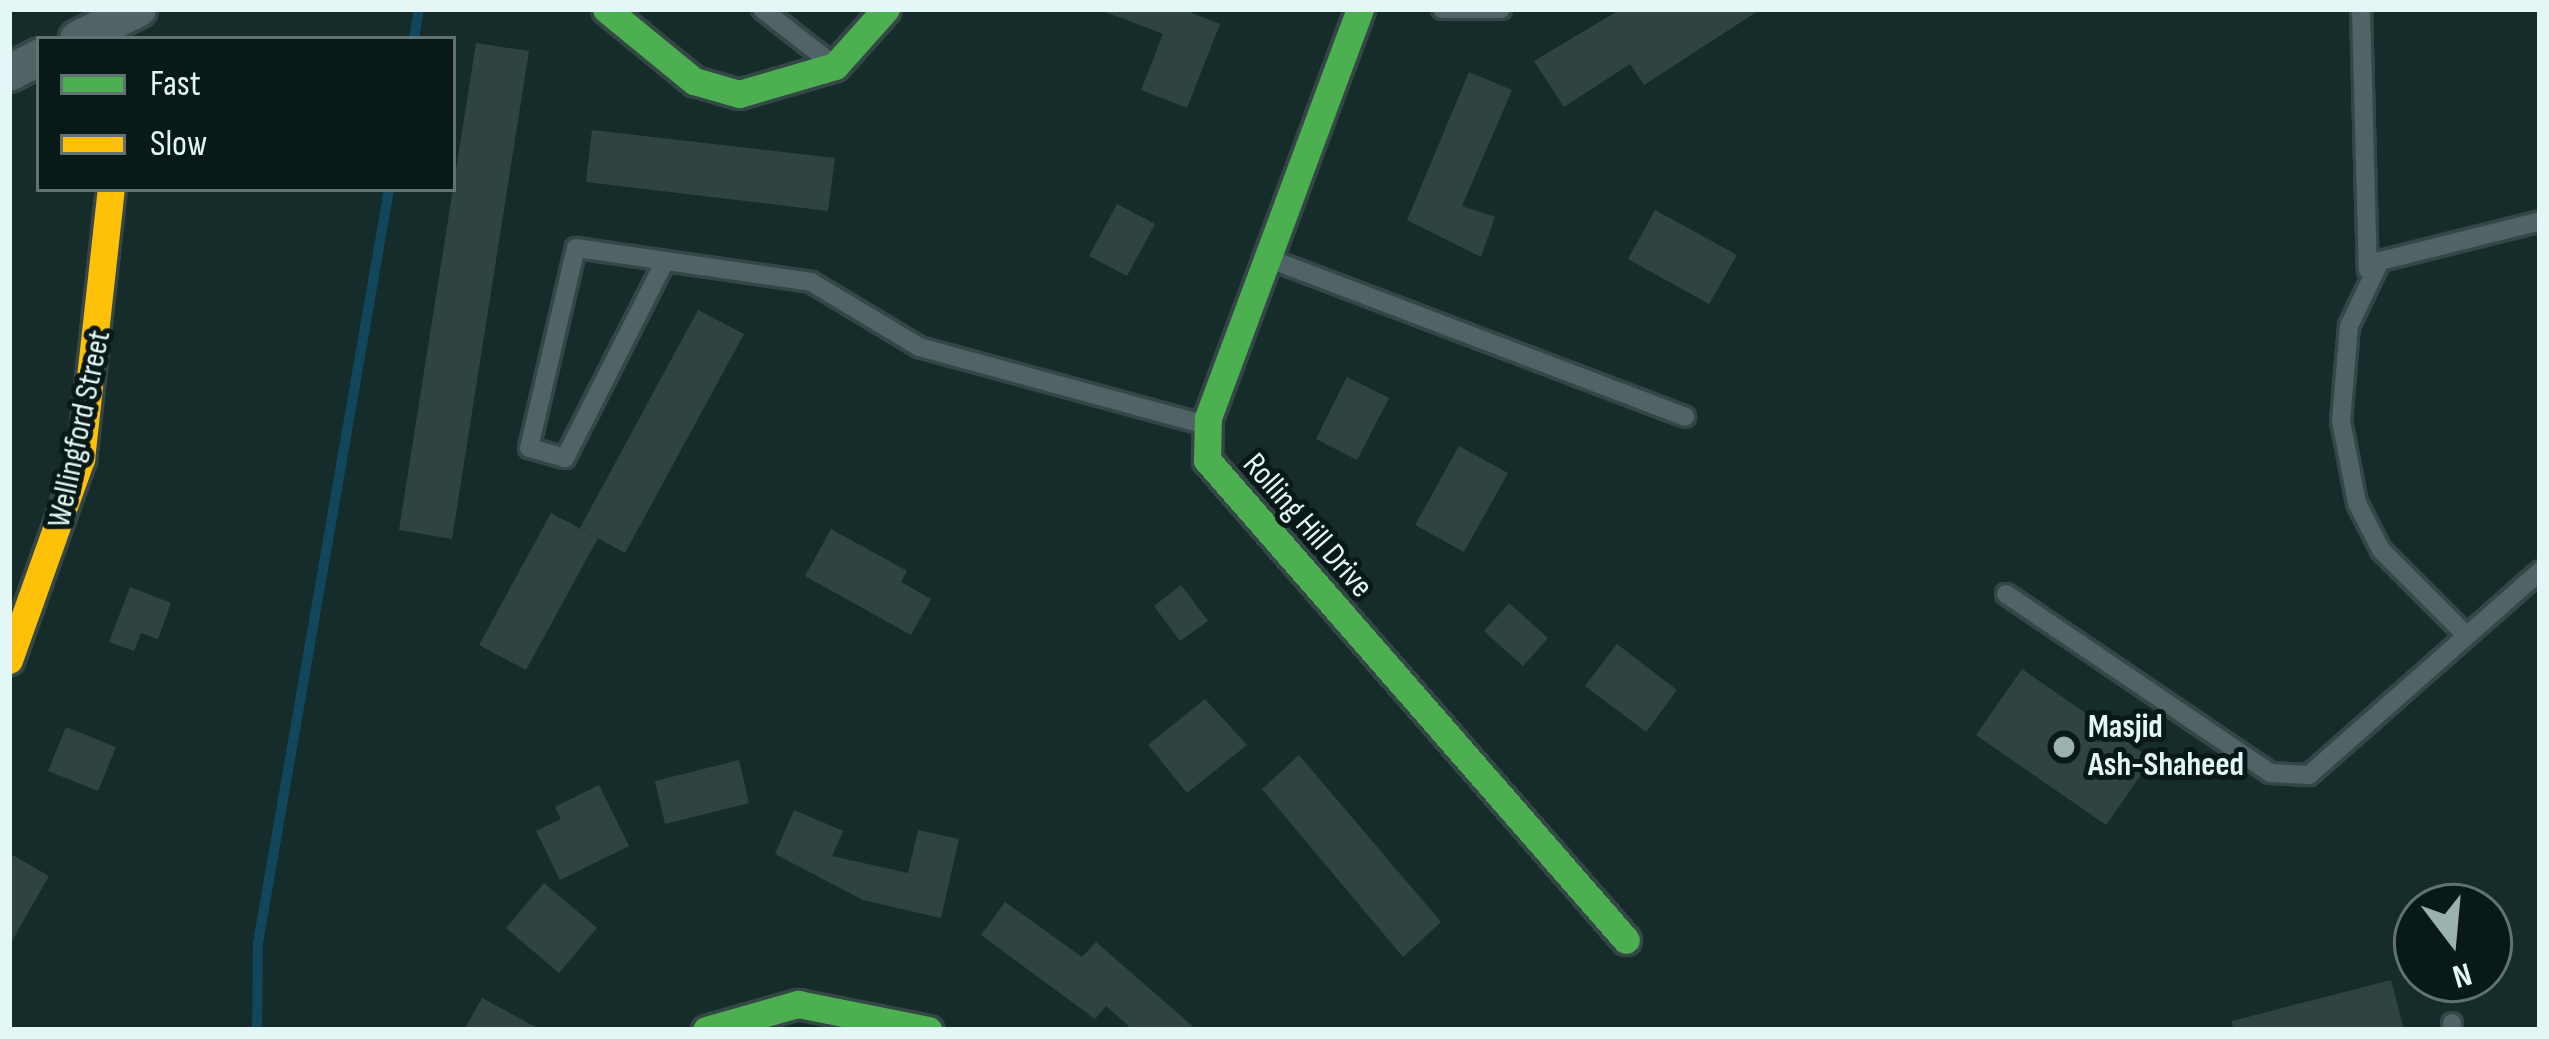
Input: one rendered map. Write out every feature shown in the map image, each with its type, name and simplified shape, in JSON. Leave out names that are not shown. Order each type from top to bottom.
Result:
[{"type":"street","points":[[96,29],[138,9]]},
{"type":"street","points":[[606,9],[694,81],[739,94],[835,66],[886,9]]},
{"type":"street","name":"Rolling Hill Drive","points":[[1360,9],[1265,256],[1207,425],[1217,482],[1626,940]]},
{"type":"street","points":[[9,73],[36,60]]},
{"type":"street","name":"Wellingford Street","points":[[9,660],[81,459],[111,192]]},
{"type":"street","points":[[706,1030],[798,1004],[868,1009],[928,1030]]},
{"type":"lane","points":[[762,9],[835,66]]},
{"type":"lane","points":[[1442,9],[1501,9]]},
{"type":"lane","points":[[2361,9],[2368,270],[2348,326],[2342,421],[2357,503],[2381,550],[2466,635]]},
{"type":"lane","points":[[2368,270],[2540,221]]},
{"type":"lane","points":[[665,261],[565,458],[529,448],[576,248],[811,282],[920,347],[1207,425]]},
{"type":"lane","points":[[1265,256],[1684,417]]},
{"type":"lane","points":[[2006,594],[2270,773],[2309,775],[2344,753],[2540,571]]},
{"type":"building","points":[[1182,9],[1220,24],[1187,108],[1141,90],[1163,34],[1103,11]]},
{"type":"building","points":[[1621,9],[1761,9],[1644,85],[1630,64],[1564,107],[1534,61]]},
{"type":"building","points":[[476,43],[529,51],[452,539],[399,530]]},
{"type":"building","points":[[1469,72],[1512,90],[1462,206],[1495,217],[1481,257],[1407,220]]},
{"type":"building","points":[[592,130],[835,158],[828,211],[586,182]]},
{"type":"building","points":[[1117,204],[1155,224],[1127,276],[1089,256]]},
{"type":"building","points":[[1655,210],[1737,255],[1709,304],[1628,259]]},
{"type":"building","points":[[698,310],[744,334],[625,553],[580,528]]},
{"type":"building","points":[[1347,377],[1389,398],[1357,460],[1316,439]]},
{"type":"building","points":[[1459,446],[1508,473],[1464,552],[1415,525]]},
{"type":"building","points":[[551,513],[598,538],[526,670],[479,645]]},
{"type":"building","points":[[831,529],[907,571],[901,582],[931,599],[911,635],[805,576]]},
{"type":"building","points":[[1181,585],[1208,621],[1180,641],[1154,606]]},
{"type":"building","points":[[130,587],[171,603],[158,639],[141,633],[134,651],[109,642]]},
{"type":"building","points":[[1509,603],[1548,638],[1523,666],[1484,631]]},
{"type":"building","points":[[1617,644],[1677,690],[1646,732],[1585,686]]},
{"type":"building","name":"Masjid Ash-Shaheed","points":[[2022,669],[2152,759],[2106,825],[1976,735]]},
{"type":"building","points":[[1205,699],[1247,745],[1187,793],[1148,745]]},
{"type":"building","points":[[66,727],[116,747],[98,791],[48,771]]},
{"type":"building","points":[[1299,755],[1441,922],[1403,957],[1262,789]]},
{"type":"building","points":[[739,760],[749,803],[665,824],[655,781]]},
{"type":"building","points":[[599,785],[629,846],[560,880],[536,831],[561,819],[555,807]]},
{"type":"building","points":[[794,810],[843,831],[832,856],[908,873],[918,830],[959,839],[941,918],[863,900],[775,854]]},
{"type":"building","points":[[9,853],[49,876],[9,946]]},
{"type":"building","points":[[544,883],[597,928],[559,973],[506,928]]},
{"type":"building","points":[[1005,902],[1082,957],[1096,942],[1197,1030],[1133,1030],[1106,1006],[1095,1019],[981,935]]},
{"type":"building","points":[[2391,980],[2393,1003],[2397,1003],[2404,1030],[2233,1030],[2232,1021]]},
{"type":"building","points":[[482,998],[541,1030],[464,1030]]},
{"type":"waterway","points":[[414,36],[419,9]]},
{"type":"waterway","points":[[257,1030],[258,943],[388,192]]},
{"type":"traffic: fast","points":[[606,9],[694,81],[739,94],[835,66],[886,9]]},
{"type":"traffic: fast","points":[[1360,9],[1208,418],[1207,460],[1626,940]]},
{"type":"traffic: fast","points":[[706,1030],[798,1004],[928,1030]]},
{"type":"traffic: slow","points":[[9,660],[81,459],[111,192]]},
{"type":"place","name":"Masjid Ash-Shaheed","points":[[2064,747]]}]
